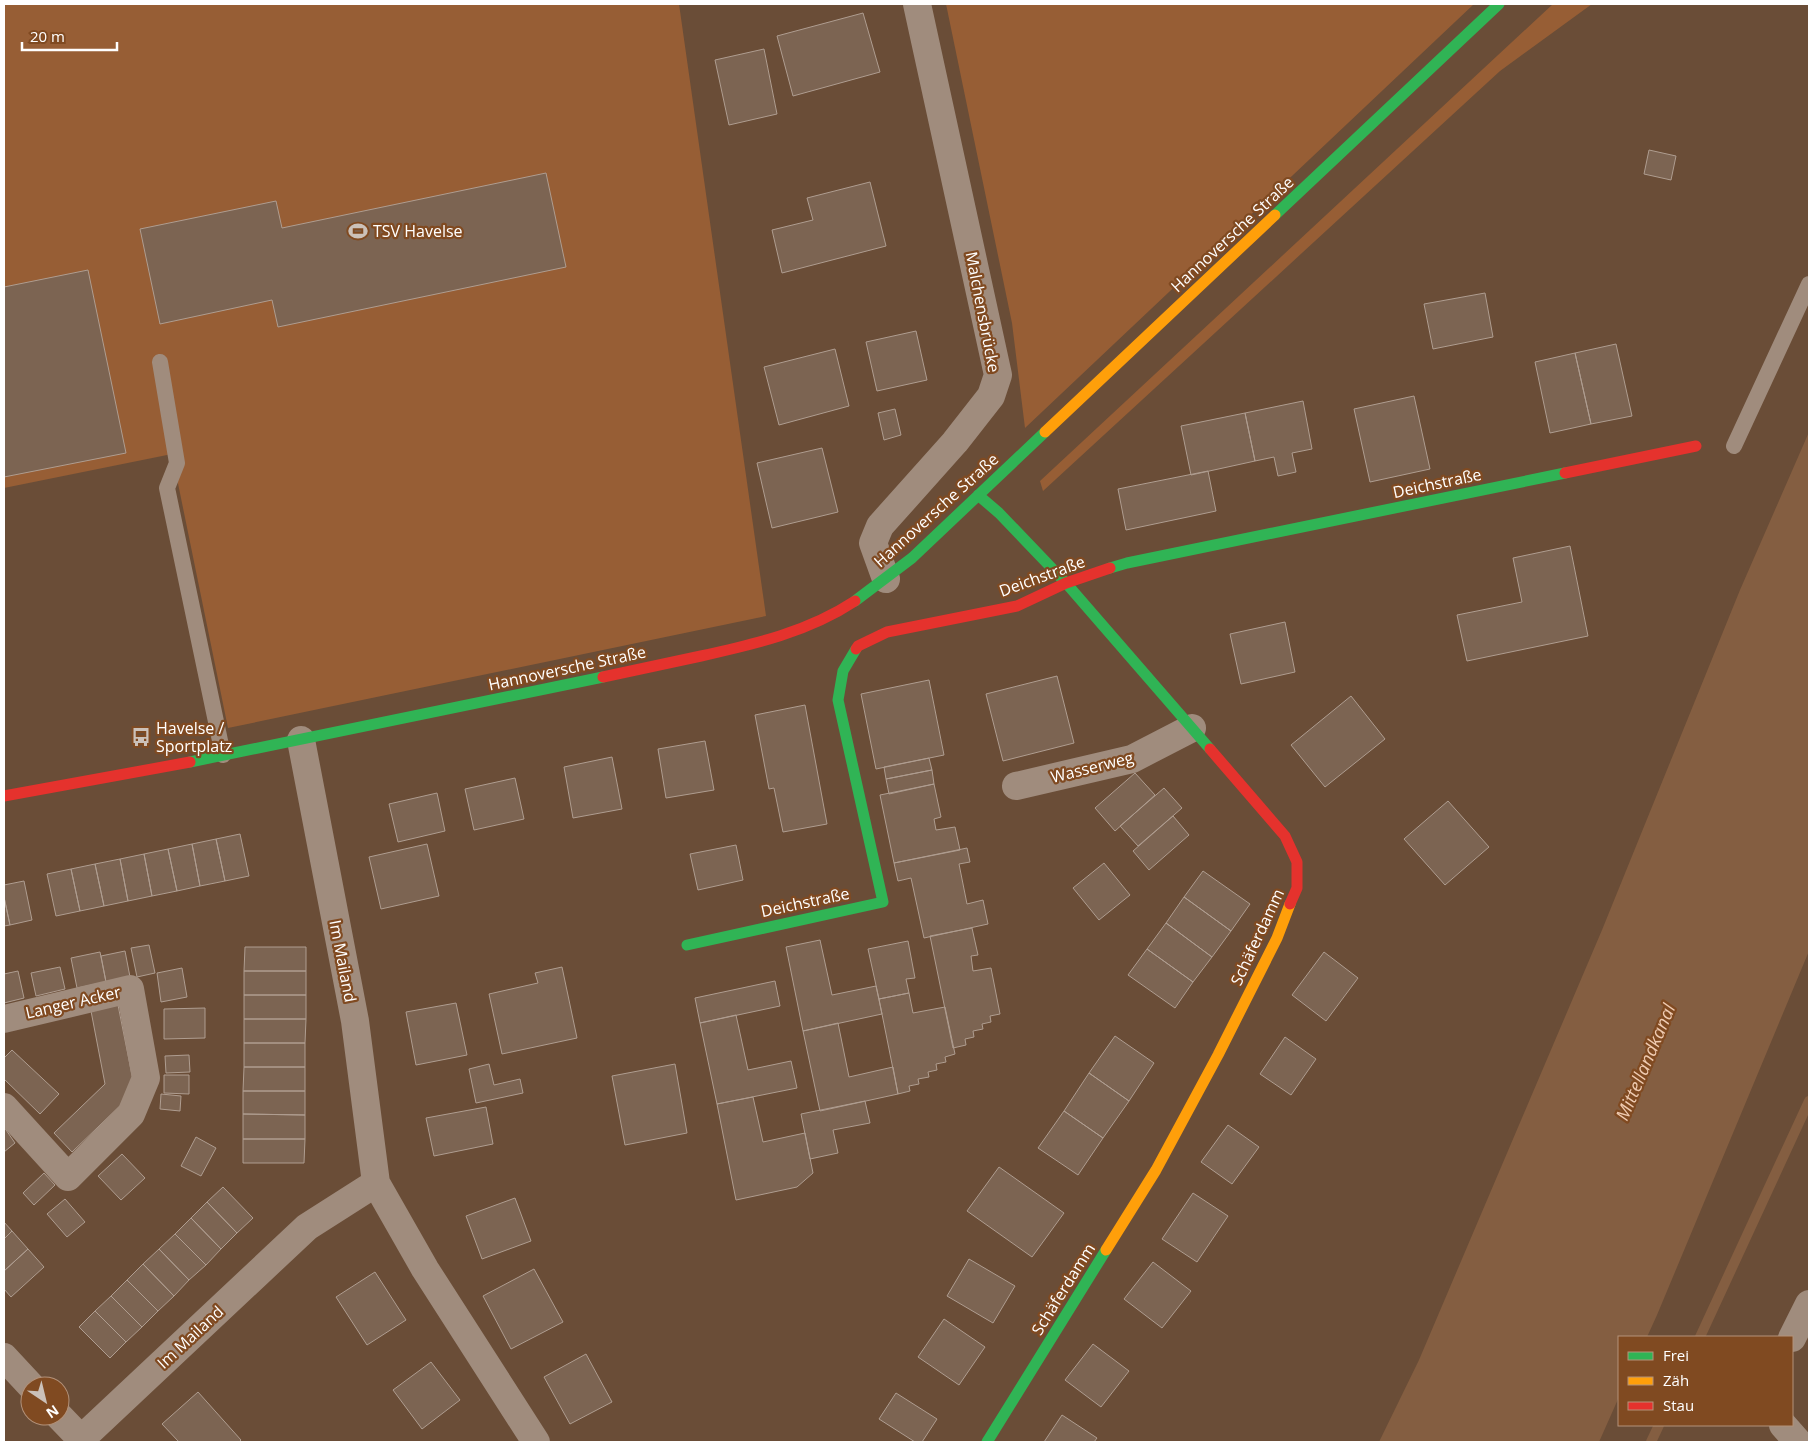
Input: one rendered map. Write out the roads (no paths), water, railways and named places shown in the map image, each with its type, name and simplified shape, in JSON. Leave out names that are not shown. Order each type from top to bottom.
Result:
[{"type":"street","name":"Malchensbrücke","points":[[886,579],[873,543],[880,526],[955,442],[991,396],[998,375],[917,4]]},
{"type":"street","name":"Hannoversche Straße","points":[[4,796],[147,771],[301,740],[752,645],[809,626],[846,607],[912,558],[1499,4]]},
{"type":"street","name":"Deichstraße","points":[[687,945],[883,902],[838,700],[842,671],[858,646],[887,632],[1017,606],[1066,583],[1127,563],[1696,446]]},
{"type":"street","name":"Schäferdamm","points":[[978,495],[999,513],[1066,583],[1285,836],[1298,862],[1298,888],[1277,938],[1156,1170],[987,1442]]},
{"type":"street","name":"Wasserweg","points":[[1016,786],[1132,759],[1192,728]]},
{"type":"street","name":"Im Mailand","points":[[301,740],[355,1021],[376,1182],[425,1269],[536,1442]]},
{"type":"street","name":"Langer Acker","points":[[4,1019],[130,989],[146,1078],[131,1114],[68,1177],[4,1107]]},
{"type":"street","name":"Im Mailand","points":[[81,1441],[307,1227],[376,1182]]},
{"type":"street","points":[[1793,1336],[1809,1304]]},
{"type":"street","points":[[4,1357],[22,1376]]},
{"type":"street","points":[[68,1426],[81,1441]]},
{"type":"street","points":[[1784,1426],[1798,1442]]},
{"type":"lane","points":[[1734,446],[1809,284]]},
{"type":"lane","points":[[160,362],[177,463],[167,488],[223,755]]},
{"type":"water","name":"Mittellandkanal","points":[[1809,432],[1809,951],[1657,1315],[1647,1336],[1618,1336],[1618,1399],[1599,1442],[1379,1442],[1419,1360],[1602,930],[1740,590]]},
{"type":"waterway","points":[[1700,1336],[1809,1101]]},
{"type":"waterway","points":[[1651,1442],[1659,1426]]},
{"type":"place","name":"TSV Havelse","points":[[358,231]]},
{"type":"place","name":"Havelse / Sportplatz","points":[[141,737]]}]
